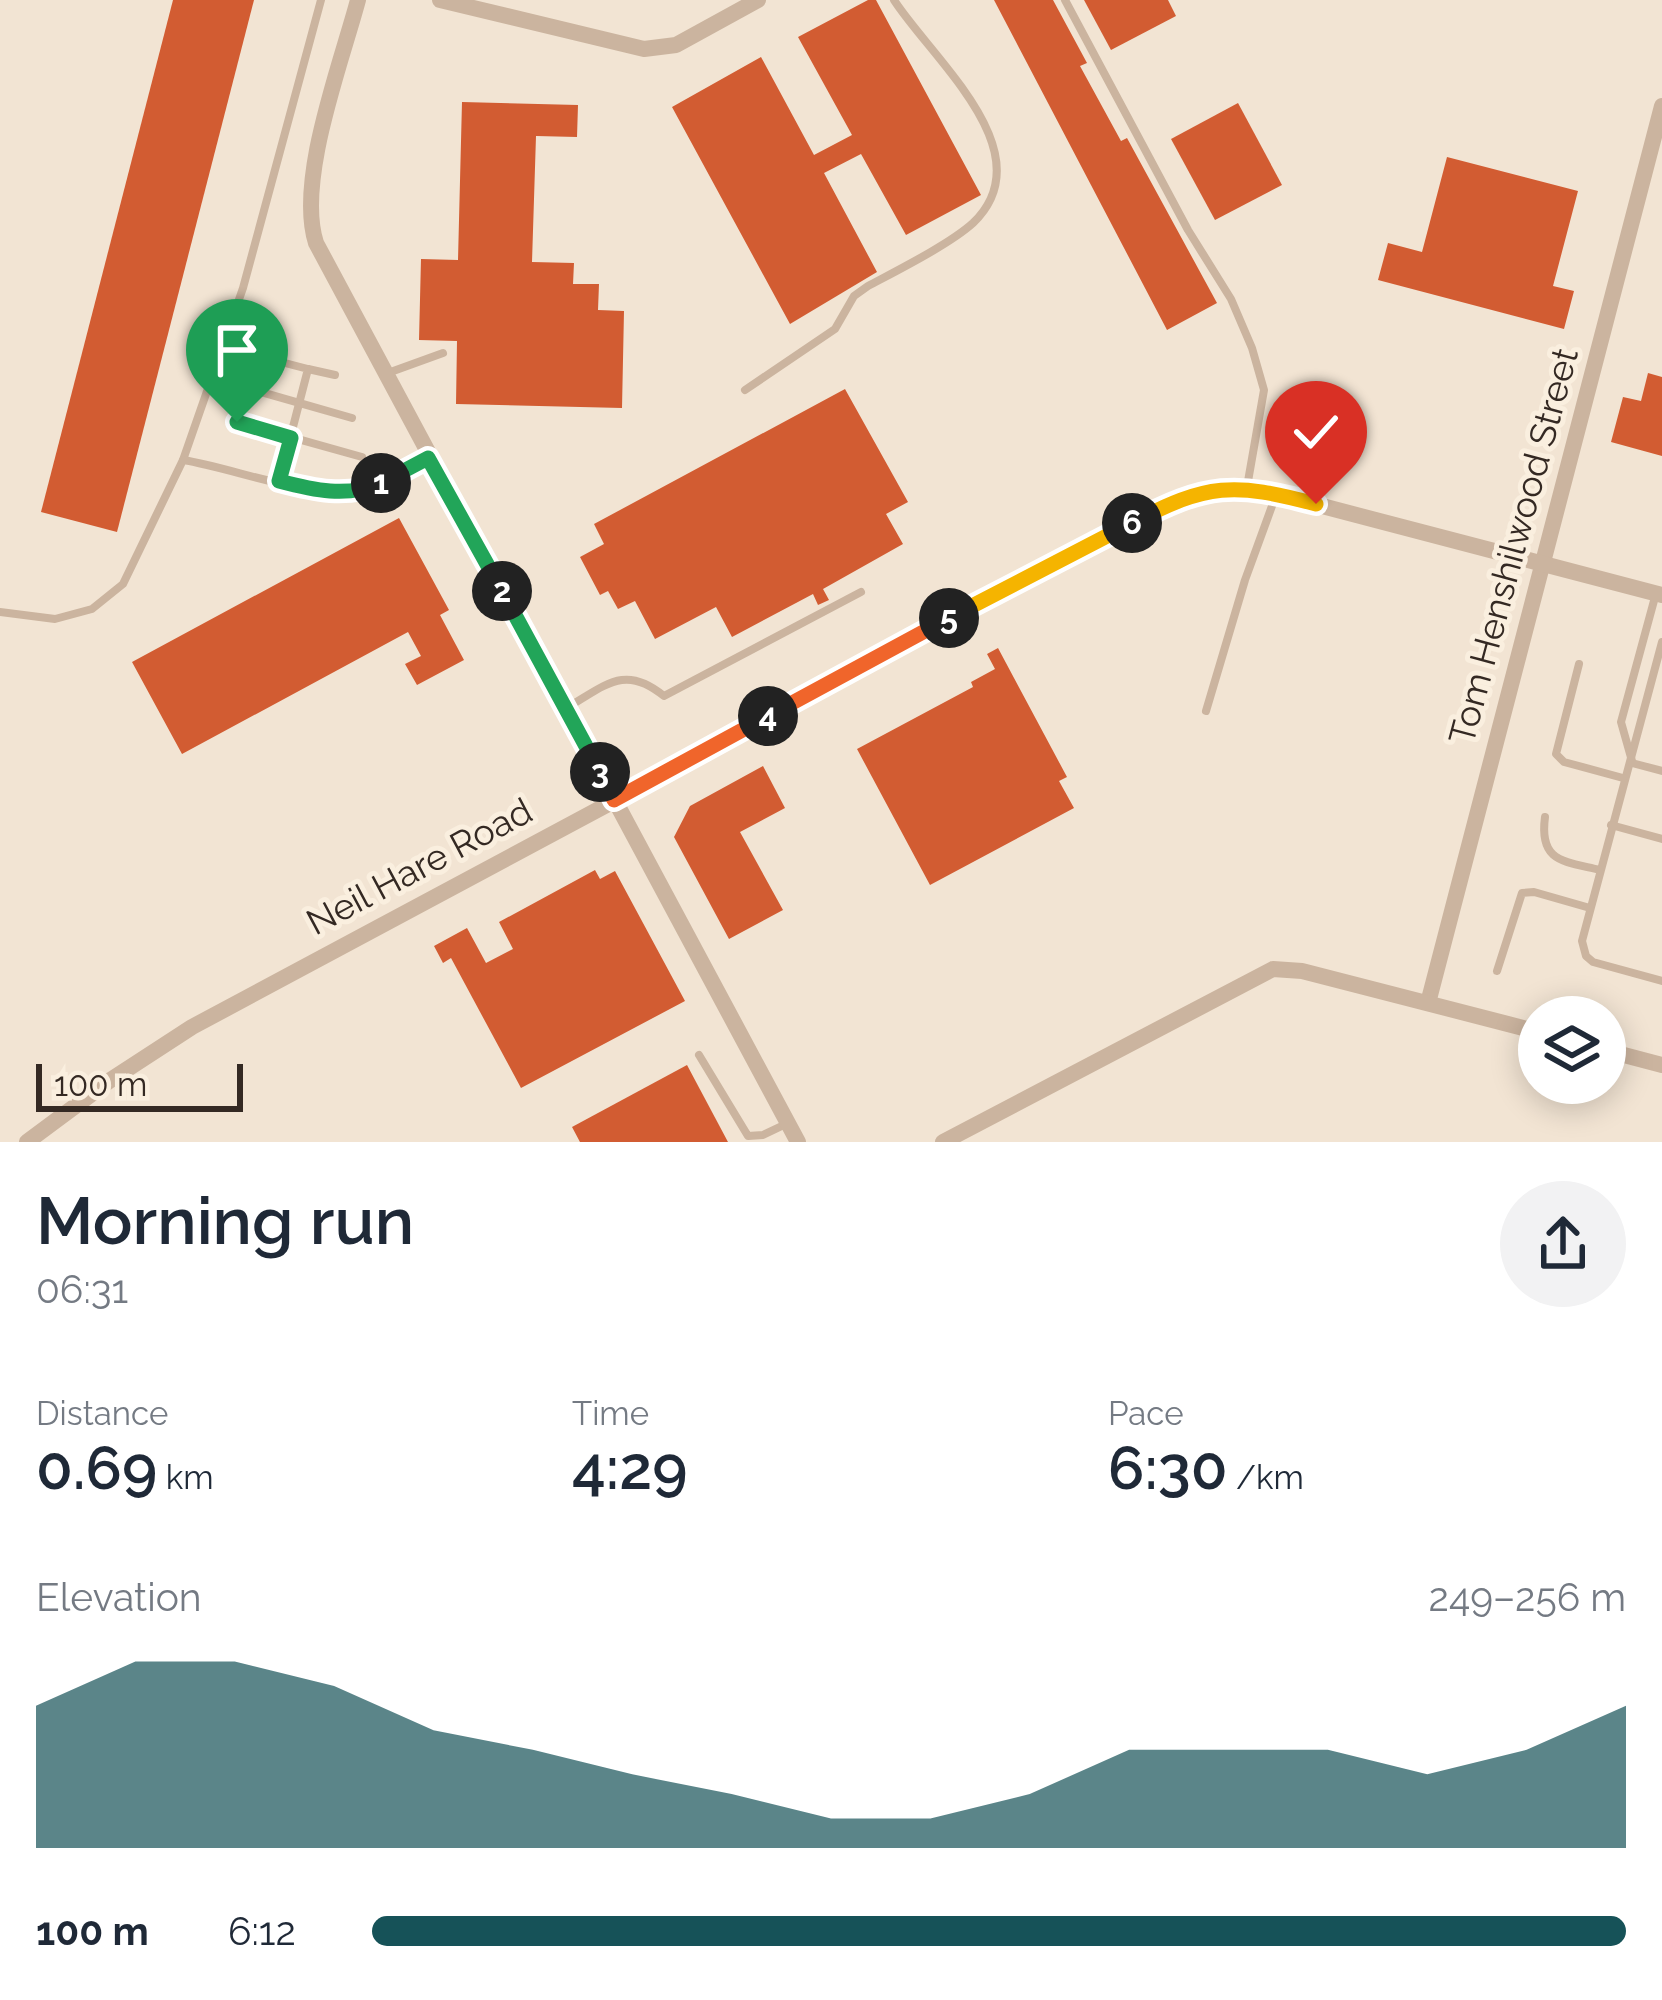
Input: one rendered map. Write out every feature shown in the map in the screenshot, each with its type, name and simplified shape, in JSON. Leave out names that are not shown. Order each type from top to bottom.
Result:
[{"type":"street","points":[[358,0],[317,154],[310,225],[428,458],[798,1142]]},
{"type":"street","points":[[440,0],[469,3],[619,44],[660,49],[758,0]]},
{"type":"street","name":"Tom Henshilwood Street","points":[[1428,1003],[1662,106]]},
{"type":"street","name":"Neil Hare Road","points":[[27,1142],[192,1027],[1178,499],[1221,488],[1276,494],[1659,594]]},
{"type":"street","points":[[943,1142],[1273,969],[1302,970],[1518,1027]]},
{"type":"street","points":[[1626,1056],[1662,1065]]},
{"type":"lane","points":[[0,612],[55,619],[92,609],[123,584],[213,385],[321,0]]},
{"type":"lane","points":[[745,390],[835,329],[854,296],[973,223],[998,181],[992,135],[893,0]]},
{"type":"lane","points":[[1065,0],[1188,230],[1231,299],[1252,348],[1264,390],[1246,489]]},
{"type":"lane","points":[[384,374],[442,353]]},
{"type":"lane","points":[[258,356],[335,375]]},
{"type":"lane","points":[[279,481],[308,369]]},
{"type":"lane","points":[[247,388],[352,418]]},
{"type":"lane","points":[[237,422],[362,457]]},
{"type":"lane","points":[[183,460],[319,491],[347,492],[372,487],[428,458]]},
{"type":"lane","points":[[1207,711],[1276,494]]},
{"type":"lane","points":[[567,708],[616,680],[630,678],[664,696],[861,592]]},
{"type":"lane","points":[[1632,763],[1622,734],[1623,716],[1659,594]]},
{"type":"lane","points":[[1662,645],[1582,941],[1586,956],[1600,965],[1662,981]]},
{"type":"lane","points":[[1579,664],[1556,754],[1564,762],[1623,778]]},
{"type":"lane","points":[[1636,664],[1656,670]]},
{"type":"lane","points":[[1623,716],[1643,721]]},
{"type":"lane","points":[[1632,763],[1662,771]]},
{"type":"lane","points":[[1545,817],[1542,840],[1547,849],[1558,859],[1600,870]]},
{"type":"lane","points":[[1611,825],[1662,839]]},
{"type":"lane","points":[[1497,971],[1522,893],[1590,908]]},
{"type":"lane","points":[[699,1055],[748,1136],[756,1138],[788,1123]]},
{"type":"building","points":[[173,0],[254,0],[117,532],[41,512]]},
{"type":"building","points":[[876,0],[981,195],[906,235],[861,154],[824,173],[877,272],[790,324],[672,107],[761,57],[814,155],[852,135],[798,37]]},
{"type":"building","points":[[994,0],[1053,0],[1087,63],[1080,66],[1121,141],[1127,138],[1217,303],[1167,330]]},
{"type":"building","points":[[1084,0],[1168,0],[1176,16],[1111,50]]},
{"type":"building","points":[[462,102],[578,105],[577,137],[536,136],[532,262],[574,263],[573,284],[599,284],[598,310],[624,311],[622,408],[456,404],[457,341],[419,340],[421,259],[458,260]]},
{"type":"building","points":[[1238,103],[1282,185],[1215,220],[1171,139]]},
{"type":"building","points":[[1447,157],[1578,191],[1553,286],[1574,291],[1564,329],[1378,280],[1388,243],[1422,252]]},
{"type":"building","points":[[1648,373],[1662,377],[1662,456],[1611,442],[1623,397],[1641,401]]},
{"type":"building","points":[[845,389],[908,502],[886,514],[903,544],[823,589],[829,600],[818,605],[813,594],[732,637],[716,607],[655,639],[635,601],[618,609],[608,591],[600,595],[580,557],[604,544],[594,524]]},
{"type":"building","points":[[399,518],[449,610],[440,615],[464,660],[417,685],[405,664],[421,656],[408,632],[182,754],[132,662]]},
{"type":"building","points":[[998,648],[1067,777],[1059,781],[1074,808],[930,885],[857,749],[973,687],[971,682],[995,669],[987,654]]},
{"type":"building","points":[[763,766],[785,808],[740,832],[783,910],[729,939],[674,837],[690,806]]},
{"type":"building","points":[[595,870],[600,879],[615,871],[685,1001],[521,1088],[451,958],[443,963],[434,946],[467,928],[486,963],[513,949],[499,922]]},
{"type":"building","points":[[687,1065],[728,1142],[580,1142],[572,1127]]},
{"type":"route","points":[[237,422],[291,438],[279,481],[319,491],[372,487],[428,458],[614,800],[1178,499],[1221,488],[1316,504]]}]
